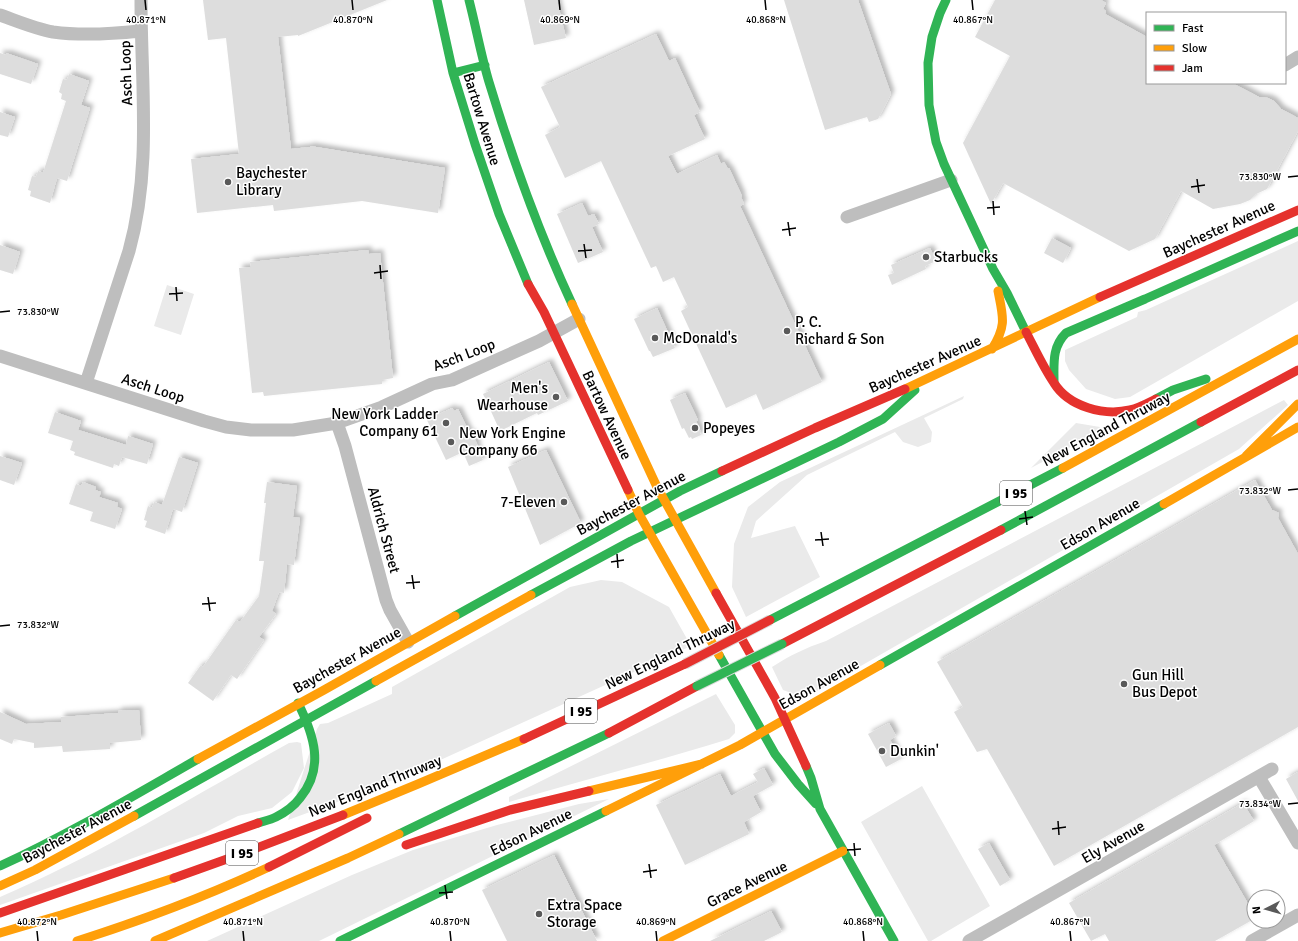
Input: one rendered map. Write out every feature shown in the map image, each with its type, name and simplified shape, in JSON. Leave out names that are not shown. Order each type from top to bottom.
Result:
[{"type":"main road","name":"Bartow Avenue","points":[[437,0],[454,73],[486,178],[511,246],[525,278],[544,312],[639,514],[775,754],[820,810],[894,941]]},
{"type":"main road","name":"Bartow Avenue","points":[[469,0],[485,65],[507,139],[529,202],[578,320],[664,500],[775,698],[811,778],[820,810]]},
{"type":"main road","points":[[946,0],[932,37],[928,77],[929,105],[939,154],[992,269],[1007,293],[1054,384],[1065,396],[1076,403],[1100,411],[1122,411],[1140,407],[1173,390],[1260,361]]},
{"type":"main road","points":[[454,73],[485,65]]},
{"type":"main road","name":"Baychester Avenue","points":[[0,866],[75,829],[169,775],[680,491],[808,431],[926,380],[1129,284],[1298,210]]},
{"type":"main road","points":[[1054,384],[1054,353],[1059,340],[1066,333],[1099,317],[1187,281],[1298,231]]},
{"type":"main road","points":[[992,269],[1004,320],[1000,333],[992,349]]},
{"type":"main road","name":"New England Thruway","points":[[0,933],[154,885],[236,856],[393,795],[478,759],[684,664],[968,519],[1298,339]]},
{"type":"main road","name":"I 95","points":[[155,941],[362,851],[574,752],[697,686],[782,644],[1011,525],[1298,370]]},
{"type":"main road","name":"Baychester Avenue","points":[[0,886],[62,856],[649,532],[832,445],[883,419],[926,380]]},
{"type":"main road","points":[[1246,456],[1298,404]]},
{"type":"main road","name":"Edson Avenue","points":[[340,941],[732,749],[1298,427]]},
{"type":"main road","points":[[0,913],[170,855],[276,817],[286,811],[301,798],[307,790],[314,774],[315,751],[311,734],[298,703]]},
{"type":"main road","points":[[396,803],[478,759]]},
{"type":"main road","points":[[396,848],[510,810],[702,764]]},
{"type":"main road","points":[[77,941],[154,915],[216,890],[314,846],[375,814]]},
{"type":"main road","name":"Grace Avenue","points":[[662,941],[843,851]]},
{"type":"main road","points":[[265,894],[374,856]]},
{"type":"street","name":"Asch Loop","points":[[141,0],[140,31],[144,153],[140,198],[129,252],[86,384],[226,427],[251,430],[293,430],[337,423],[376,409],[432,384],[452,380],[554,334],[578,320]]},
{"type":"street","points":[[0,15],[52,32],[114,34],[140,31]]},
{"type":"street","points":[[1286,64],[1298,57]]},
{"type":"street","points":[[846,216],[951,180]]},
{"type":"street","points":[[0,356],[86,384]]},
{"type":"street","name":"Aldrich Street","points":[[337,423],[345,446],[386,600],[408,642]]},
{"type":"street","name":"Ely Avenue","points":[[969,941],[1272,769]]},
{"type":"street","points":[[1259,776],[1298,843]]},
{"type":"street","points":[[1252,941],[1298,915]]},
{"type":"shaded area","points":[[1298,241],[1298,301],[1130,397],[1115,399],[1086,389],[1069,370],[1065,361],[1065,350],[1137,317],[1138,312],[1146,310]]},
{"type":"shaded area","points":[[167,285],[194,294],[181,335],[154,326]]},
{"type":"shaded area","points":[[964,396],[963,399],[924,418],[932,432],[931,442],[918,447],[903,442],[895,432],[807,475],[756,521],[751,538],[795,526],[820,577],[746,617],[732,587],[734,544],[748,507],[780,482]]},
{"type":"shaded area","points":[[1284,400],[1288,405],[1239,449],[805,698],[783,690],[772,667],[805,649],[826,641]]},
{"type":"shaded area","points":[[1076,423],[1100,427],[1095,434],[1031,468]]},
{"type":"shaded area","points":[[601,580],[622,582],[669,607],[691,646],[436,762],[359,794],[288,820],[317,729],[320,724],[328,723],[392,694],[392,687],[570,587]]},
{"type":"shaded area","points":[[716,694],[735,725],[735,733],[729,739],[509,802],[509,797]]},
{"type":"shaded area","points":[[289,743],[301,743],[304,768],[292,792],[272,808],[238,816],[204,833],[0,905],[0,897],[74,862],[182,804]]},
{"type":"shaded area","points":[[922,786],[990,906],[931,941],[928,941],[861,822]]},
{"type":"shaded area","points":[[609,799],[319,941],[207,941],[352,875],[413,850],[497,825],[579,804]]},
{"type":"building","points":[[203,0],[387,0],[298,36],[278,37],[291,149],[310,146],[445,168],[438,213],[362,201],[274,211],[273,205],[197,213],[191,159],[239,154],[226,38],[208,40]]},
{"type":"building","points":[[524,0],[557,0],[566,38],[534,45]]},
{"type":"building","points":[[784,0],[858,0],[891,94],[878,119],[869,122],[867,117],[825,130]]},
{"type":"building","points":[[995,0],[1101,0],[1106,3],[1103,9],[1106,11],[1105,14],[1146,36],[1146,84],[1234,84],[1259,97],[1268,98],[1274,101],[1281,109],[1298,118],[1298,131],[1267,189],[1256,194],[1250,200],[1240,204],[1213,209],[1181,191],[1155,239],[1129,251],[1003,183],[991,204],[963,143],[1010,56],[975,37]]},
{"type":"building","points":[[656,34],[669,61],[675,58],[700,112],[694,115],[705,139],[668,156],[677,174],[717,155],[721,164],[724,162],[728,169],[729,168],[742,196],[741,197],[744,204],[740,206],[822,382],[763,410],[756,394],[726,408],[681,311],[688,307],[674,277],[663,282],[656,266],[651,268],[601,161],[565,178],[545,135],[560,127],[541,87]]},
{"type":"building","points":[[0,53],[6,55],[6,53],[38,64],[31,84],[0,74]]},
{"type":"building","points":[[69,74],[89,81],[81,105],[90,108],[67,181],[57,178],[50,203],[30,196],[31,191],[28,190],[32,176],[36,177],[38,171],[43,173],[66,101],[61,99],[62,94],[59,92],[63,79],[67,80]]},
{"type":"building","points":[[0,112],[15,117],[8,137],[0,135]]},
{"type":"building","points":[[582,203],[588,216],[594,214],[599,224],[592,227],[603,252],[578,263],[557,214]]},
{"type":"building","points":[[1052,238],[1071,248],[1063,263],[1044,253]]},
{"type":"building","points":[[0,245],[20,252],[13,274],[0,270]]},
{"type":"building","points":[[930,248],[936,261],[925,266],[926,269],[892,285],[888,275],[894,273],[891,265]]},
{"type":"building","points":[[368,250],[369,254],[380,253],[393,378],[382,380],[382,384],[264,396],[263,392],[252,393],[239,268],[251,267],[250,262]]},
{"type":"building","points":[[657,308],[675,348],[653,357],[634,319]]},
{"type":"building","points":[[549,362],[568,401],[538,415],[537,413],[500,431],[483,394]]},
{"type":"building","points":[[685,393],[698,420],[696,421],[701,432],[701,435],[692,439],[691,437],[689,438],[684,428],[682,429],[670,400]]},
{"type":"building","points":[[452,408],[454,411],[458,409],[470,434],[472,433],[478,446],[476,446],[483,460],[469,466],[463,452],[446,460],[427,420]]},
{"type":"building","points":[[55,412],[81,421],[78,430],[126,445],[128,436],[153,444],[147,464],[122,457],[119,466],[114,464],[113,468],[74,455],[75,452],[70,450],[73,441],[48,433]]},
{"type":"building","points":[[546,450],[581,523],[540,545],[508,467]]},
{"type":"building","points":[[0,456],[22,463],[14,485],[0,480]]},
{"type":"building","points":[[179,457],[198,463],[182,512],[173,509],[165,534],[145,527],[147,521],[144,520],[148,506],[152,508],[154,502],[162,505]]},
{"type":"building","name":"Gun Hill Bus Depot","points":[[1255,480],[1272,510],[1279,513],[1278,518],[1298,554],[1298,727],[1054,866],[987,749],[977,752],[954,712],[963,707],[937,662]]},
{"type":"building","points":[[83,482],[96,487],[95,490],[101,492],[99,497],[118,503],[117,507],[122,509],[115,529],[90,521],[93,512],[69,504],[76,484],[81,486]]},
{"type":"building","points":[[267,482],[297,486],[293,517],[300,518],[294,565],[287,564],[284,593],[279,592],[272,611],[276,614],[259,637],[264,640],[237,679],[231,675],[213,701],[188,683],[201,665],[203,667],[236,620],[240,622],[259,596],[264,561],[259,561]]},
{"type":"building","points":[[139,710],[141,740],[110,743],[110,749],[63,752],[62,746],[34,748],[34,743],[14,739],[12,744],[0,739],[0,712],[26,724],[61,722],[61,717]]},
{"type":"building","points":[[889,723],[896,736],[890,740],[901,759],[886,767],[868,734]]},
{"type":"building","points":[[764,768],[773,785],[753,796],[761,812],[744,822],[749,834],[685,865],[656,805],[720,774],[731,796],[758,782],[753,774]]},
{"type":"building","points":[[1298,772],[1298,801],[1286,779]]},
{"type":"building","points":[[1243,803],[1254,821],[1214,845],[1246,900],[1246,924],[1215,941],[1109,941],[1105,934],[1091,941],[1069,903]]},
{"type":"building","points":[[989,843],[1010,880],[1000,886],[978,849]]},
{"type":"building","name":"Extra Space Storage","points":[[554,855],[597,941],[507,941],[482,890]]},
{"type":"building","points":[[771,911],[782,932],[764,941],[710,941]]},
{"type":"traffic: fast","points":[[437,0],[453,73],[475,144],[499,214],[528,284]]},
{"type":"traffic: fast","points":[[469,0],[486,72],[507,139],[537,223],[572,304]]},
{"type":"traffic: fast","points":[[946,0],[932,37],[928,63],[929,105],[936,142],[944,164],[993,269],[1007,293],[1026,332]]},
{"type":"traffic: fast","points":[[453,73],[485,65]]},
{"type":"traffic: fast","points":[[1145,299],[1298,231]]},
{"type":"traffic: fast","points":[[1054,381],[1054,362],[1056,350],[1061,338],[1066,333],[1145,299]]},
{"type":"traffic: fast","points":[[1156,399],[1173,390],[1206,379]]},
{"type":"traffic: fast","points":[[531,595],[631,541],[839,442],[883,419],[915,390]]},
{"type":"traffic: fast","points":[[1001,530],[1201,422]]},
{"type":"traffic: fast","points":[[770,620],[1063,468]]},
{"type":"traffic: fast","points":[[455,616],[680,491],[722,471]]},
{"type":"traffic: fast","points":[[880,665],[1164,504]]},
{"type":"traffic: fast","points":[[697,686],[782,644]]},
{"type":"traffic: fast","points":[[719,655],[775,754],[798,784],[816,804]]},
{"type":"traffic: fast","points":[[134,816],[376,681]]},
{"type":"traffic: fast","points":[[258,823],[269,820],[286,811],[300,798],[308,787],[315,763],[314,751],[309,727],[298,703]]},
{"type":"traffic: fast","points":[[399,834],[609,733]]},
{"type":"traffic: fast","points":[[0,866],[125,801],[198,759]]},
{"type":"traffic: fast","points":[[806,766],[820,809],[894,941]]},
{"type":"traffic: fast","points":[[340,941],[606,811]]},
{"type":"traffic: slow","points":[[992,349],[997,341],[1002,327],[1002,314],[998,291]]},
{"type":"traffic: slow","points":[[905,389],[1100,297]]},
{"type":"traffic: slow","points":[[572,304],[657,487],[716,593]]},
{"type":"traffic: slow","points":[[1063,468],[1298,339]]},
{"type":"traffic: slow","points":[[1246,456],[1298,404]]},
{"type":"traffic: slow","points":[[1164,504],[1298,427]]},
{"type":"traffic: slow","points":[[628,490],[639,514],[719,655]]},
{"type":"traffic: slow","points":[[376,681],[531,595]]},
{"type":"traffic: slow","points":[[198,759],[455,616]]},
{"type":"traffic: slow","points":[[606,811],[740,745],[880,665]]},
{"type":"traffic: slow","points":[[343,815],[524,739]]},
{"type":"traffic: slow","points":[[589,791],[702,764]]},
{"type":"traffic: slow","points":[[0,886],[35,870],[134,816]]},
{"type":"traffic: slow","points":[[155,941],[348,858],[399,834]]},
{"type":"traffic: slow","points":[[663,941],[843,851]]},
{"type":"traffic: slow","points":[[77,941],[174,907],[269,867]]},
{"type":"traffic: slow","points":[[0,933],[61,915],[174,878]]},
{"type":"traffic: jam","points":[[1100,297],[1298,210]]},
{"type":"traffic: jam","points":[[528,284],[544,312],[628,490]]},
{"type":"traffic: jam","points":[[1026,332],[1054,383],[1061,391],[1078,404],[1098,410],[1120,412],[1137,408],[1156,399]]},
{"type":"traffic: jam","points":[[1201,422],[1298,370]]},
{"type":"traffic: jam","points":[[722,471],[815,428],[905,389]]},
{"type":"traffic: jam","points":[[782,644],[1001,530]]},
{"type":"traffic: jam","points":[[716,593],[775,698],[806,766]]},
{"type":"traffic: jam","points":[[685,664],[770,620]]},
{"type":"traffic: jam","points":[[524,739],[685,664]]},
{"type":"traffic: jam","points":[[609,733],[697,686]]},
{"type":"traffic: jam","points":[[406,845],[510,810],[589,791]]},
{"type":"traffic: jam","points":[[174,878],[343,815]]},
{"type":"traffic: jam","points":[[269,867],[367,818]]},
{"type":"traffic: jam","points":[[0,913],[258,823]]},
{"type":"place","name":"Baychester Library","points":[[228,182]]},
{"type":"place","name":"Starbucks","points":[[926,257]]},
{"type":"place","name":"P. C. Richard & Son","points":[[787,331]]},
{"type":"place","name":"McDonald's","points":[[655,338]]},
{"type":"place","name":"Men's Wearhouse","points":[[556,397]]},
{"type":"place","name":"New York Ladder Company 61","points":[[446,423]]},
{"type":"place","name":"Popeyes","points":[[695,428]]},
{"type":"place","name":"New York Engine Company 66","points":[[451,442]]},
{"type":"place","name":"7-Eleven","points":[[564,502]]},
{"type":"place","name":"Gun Hill Bus Depot","points":[[1124,684]]},
{"type":"place","name":"Dunkin'","points":[[882,751]]},
{"type":"place","name":"Extra Space Storage","points":[[539,914]]}]
